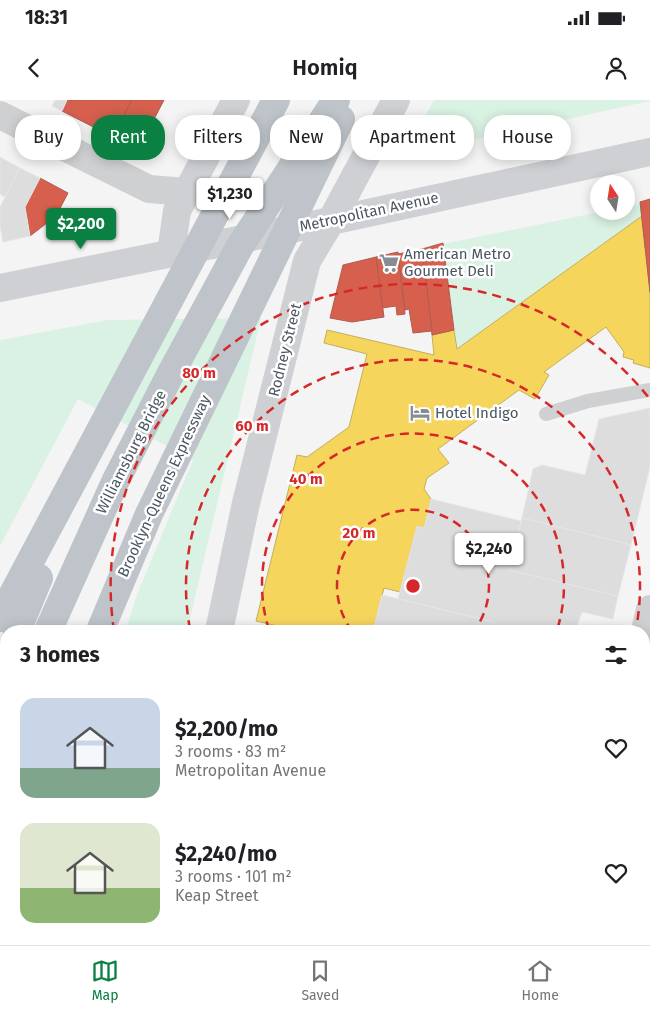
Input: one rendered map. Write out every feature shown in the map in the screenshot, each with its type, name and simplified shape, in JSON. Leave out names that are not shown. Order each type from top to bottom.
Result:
[{"type":"highway","points":[[0,618],[276,100]]},
{"type":"highway","name":"Williamsburg Bridge","points":[[51,625],[91,534],[142,430],[240,246],[336,100]]},
{"type":"highway","name":"Brooklyn-Queens Expressway","points":[[103,625],[149,514],[350,100]]},
{"type":"highway","name":"Williamsburg Bridge","points":[[19,625],[108,413]]},
{"type":"main road","points":[[170,254],[177,211],[236,100]]},
{"type":"main road","name":"Rodney Street","points":[[220,625],[246,503],[308,261],[396,100]]},
{"type":"main road","name":"Metropolitan Avenue","points":[[0,288],[331,221],[650,152]]},
{"type":"street","points":[[0,115],[149,189],[187,192]]},
{"type":"street","points":[[646,625],[650,609]]},
{"type":"lane","points":[[546,414],[588,400],[650,390]]},
{"type":"green space","points":[[434,100],[650,100],[571,118],[571,115],[484,115],[484,137],[474,140],[474,115],[426,115]]},
{"type":"green space","points":[[640,204],[642,216],[457,349],[443,244],[590,214],[590,220],[635,220],[635,205]]},
{"type":"green space","points":[[261,318],[188,625],[127,625],[138,592],[193,460],[78,399],[0,546],[0,340],[108,320]]},
{"type":"building: Homes","name":"Hotel Indigo","points":[[642,216],[650,292],[650,368],[633,363],[634,360],[623,357],[624,352],[606,327],[544,372],[549,375],[535,399],[519,390],[438,449],[449,463],[427,478],[424,489],[431,499],[424,528],[417,526],[400,592],[384,588],[375,625],[273,625],[256,621],[297,455],[307,457],[349,427],[367,354],[324,343],[327,330],[434,355],[432,335],[454,330],[457,349]]},
{"type":"building: Shops","points":[[67,100],[132,100],[124,115],[91,115],[91,126],[81,121],[81,115],[70,115],[62,111]]},
{"type":"building: Shops","points":[[132,100],[164,100],[156,115],[124,115]]},
{"type":"building: Shops","points":[[40,178],[68,193],[56,216],[30,236],[25,207]]},
{"type":"building: Shops","points":[[650,199],[650,292],[640,202]]},
{"type":"building: Shops","points":[[443,243],[454,330],[432,335],[422,249]]},
{"type":"building: Shops","points":[[422,249],[432,331],[413,333],[409,309],[405,310],[398,254]]},
{"type":"building: Shops","points":[[398,252],[405,314],[397,315],[396,306],[382,308],[376,257]]},
{"type":"building: Shops","points":[[376,257],[384,317],[352,322],[330,318],[343,265]]},
{"type":"building: Other","points":[[55,100],[67,100],[62,111],[52,106]]},
{"type":"building: Other","points":[[0,157],[20,168],[5,197],[0,194]]},
{"type":"building: Other","points":[[20,168],[40,178],[25,207],[30,236],[3,242],[0,226],[0,207]]},
{"type":"building: Other","points":[[650,408],[650,467],[631,545],[522,518],[533,469],[542,465],[585,475],[599,419]]},
{"type":"building: Other","points":[[431,499],[521,521],[509,570],[618,596],[613,619],[582,612],[577,625],[493,625],[494,622],[398,599],[417,526],[424,528]]},
{"type":"building: Other","points":[[522,518],[631,545],[618,596],[509,570]]},
{"type":"building: Other","points":[[382,595],[494,622],[493,625],[374,625]]},
{"type":"place","name":"American Metro Gourmet Deli","points":[[389,263]]},
{"type":"place","name":"Hotel Indigo","points":[[420,413]]}]
